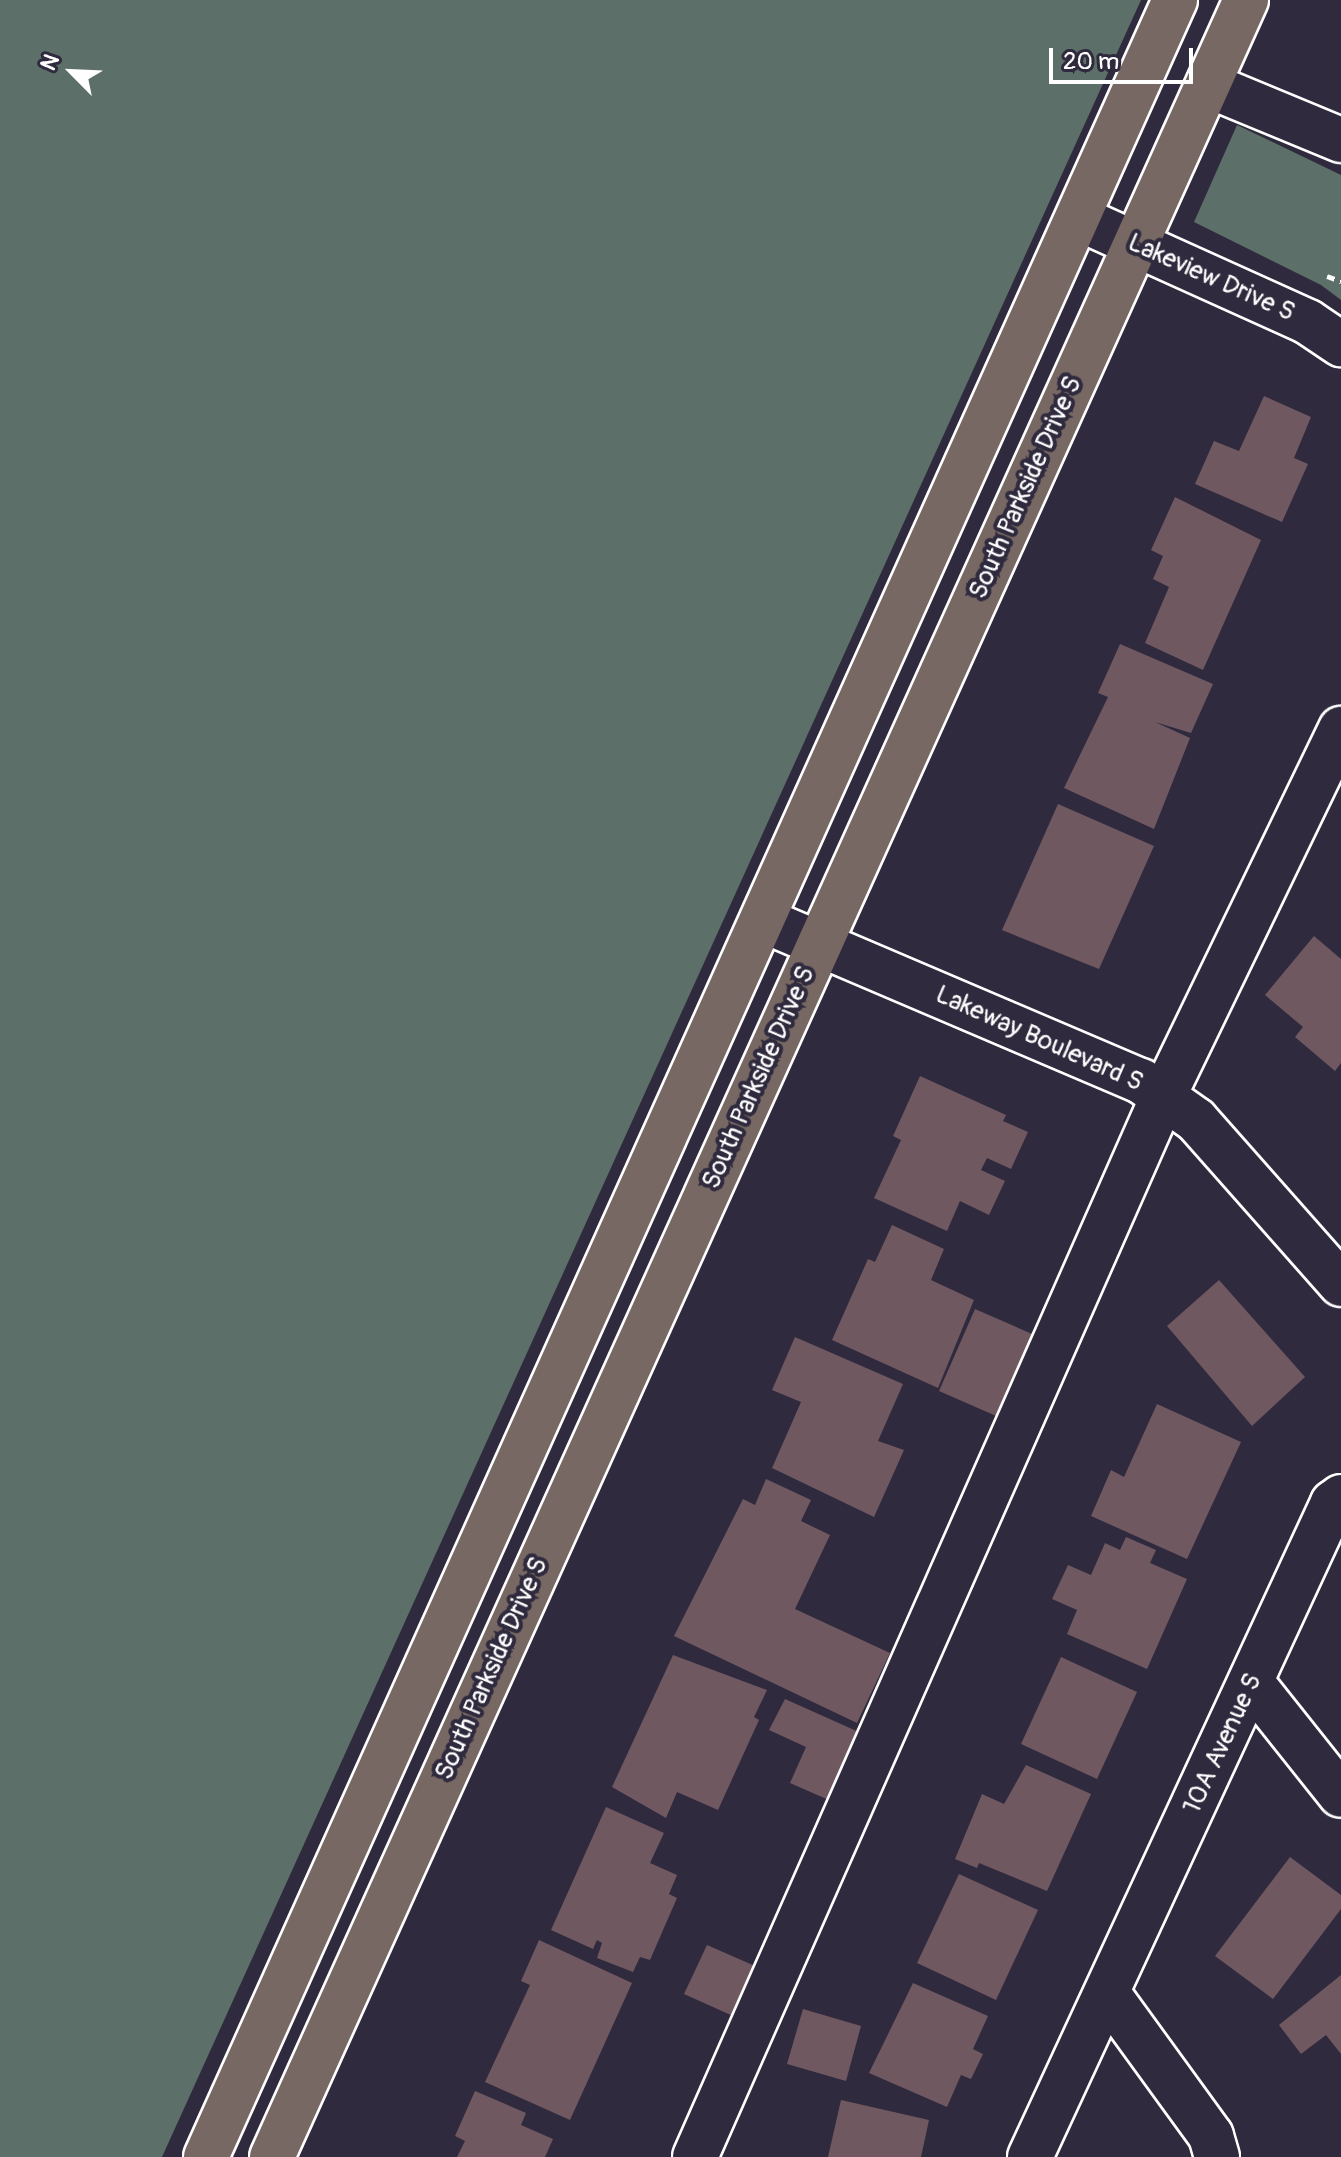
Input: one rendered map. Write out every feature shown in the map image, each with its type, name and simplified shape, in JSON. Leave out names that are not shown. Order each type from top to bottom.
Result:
[{"type":"main road","points":[[206,2157],[1175,0]]},
{"type":"main road","name":"South Parkside Drive S","points":[[272,2157],[1246,0]]},
{"type":"street","points":[[1208,85],[1341,140]]},
{"type":"street","name":"Lakeview Drive S","points":[[1078,218],[1308,322],[1341,344]]},
{"type":"street","points":[[695,2157],[1163,1097],[1337,751]]},
{"type":"street","name":"Lakeway Boulevard S","points":[[763,920],[1141,1081],[1196,1120],[1341,1284]]},
{"type":"street","name":"10A Avenue S","points":[[1030,2157],[1333,1503],[1341,1497]]},
{"type":"street","points":[[1251,1682],[1341,1795]]},
{"type":"street","points":[[1108,1994],[1211,2136],[1217,2157]]},
{"type":"green space","points":[[0,0],[1141,0],[162,2157],[0,2157]]},
{"type":"green space","points":[[1237,125],[1341,175],[1341,300],[1321,285],[1194,222]]},
{"type":"building","points":[[1264,396],[1311,417],[1294,458],[1308,464],[1282,522],[1195,484],[1214,441],[1239,451]]},
{"type":"building","points":[[1175,497],[1261,540],[1203,670],[1145,643],[1169,587],[1153,579],[1163,556],[1151,550]]},
{"type":"building","points":[[1120,644],[1213,684],[1191,733],[1155,722],[1190,738],[1154,829],[1064,788],[1108,697],[1098,693]]},
{"type":"building","points":[[1058,804],[1154,846],[1099,969],[1002,930]]},
{"type":"building","points":[[1314,936],[1341,959],[1341,1063],[1335,1071],[1295,1037],[1303,1027],[1265,995]]},
{"type":"building","points":[[920,1076],[1006,1115],[1003,1121],[1028,1132],[1011,1169],[987,1158],[981,1170],[1005,1181],[989,1215],[960,1201],[947,1231],[874,1198],[901,1140],[893,1136]]},
{"type":"building","points":[[892,1225],[944,1249],[931,1280],[974,1300],[938,1388],[832,1340],[868,1259],[875,1262]]},
{"type":"building","points":[[1219,1280],[1305,1377],[1252,1426],[1167,1326]]},
{"type":"building","points":[[975,1309],[1039,1337],[1003,1419],[939,1391]]},
{"type":"building","points":[[795,1337],[903,1384],[878,1441],[904,1450],[874,1517],[772,1468],[801,1402],[772,1390]]},
{"type":"building","points":[[1157,1404],[1241,1442],[1187,1559],[1091,1516],[1111,1470],[1124,1477]]},
{"type":"building","points":[[766,1479],[811,1500],[801,1521],[830,1535],[795,1609],[890,1653],[857,1723],[674,1636],[743,1499],[755,1505]]},
{"type":"building","points":[[1126,1537],[1156,1550],[1150,1563],[1187,1579],[1147,1669],[1067,1634],[1077,1610],[1052,1599],[1068,1565],[1091,1575],[1105,1543],[1120,1550]]},
{"type":"building","points":[[673,1655],[767,1690],[754,1717],[759,1720],[718,1810],[677,1792],[666,1818],[612,1787]]},
{"type":"building","points":[[1061,1657],[1137,1692],[1097,1779],[1021,1744]]},
{"type":"building","points":[[785,1699],[861,1733],[831,1801],[790,1783],[806,1747],[769,1730]]},
{"type":"building","points":[[1026,1765],[1091,1794],[1047,1891],[979,1863],[977,1868],[955,1859],[982,1794],[1004,1804]]},
{"type":"building","points":[[606,1807],[664,1833],[650,1863],[677,1875],[669,1894],[677,1898],[650,1960],[640,1957],[633,1972],[597,1958],[602,1943],[597,1940],[593,1949],[551,1930]]},
{"type":"building","points":[[1290,1857],[1341,1895],[1341,1909],[1273,1999],[1215,1956]]},
{"type":"building","points":[[959,1874],[1038,1910],[996,2000],[917,1963]]},
{"type":"building","points":[[539,1940],[632,1983],[570,2120],[485,2082],[530,1985],[521,1981]]},
{"type":"building","points":[[707,1945],[755,1966],[733,2016],[684,1994]]},
{"type":"building","points":[[1341,1975],[1341,2054],[1326,2035],[1301,2054],[1279,2025]]},
{"type":"building","points":[[913,1983],[988,2016],[973,2049],[983,2054],[971,2079],[961,2075],[947,2107],[869,2073]]},
{"type":"building","points":[[803,2009],[861,2026],[846,2081],[787,2064]]},
{"type":"building","points":[[475,2091],[526,2113],[521,2125],[553,2139],[545,2157],[457,2157],[465,2141],[455,2136]]},
{"type":"building","points":[[841,2100],[929,2120],[921,2157],[828,2157]]}]
